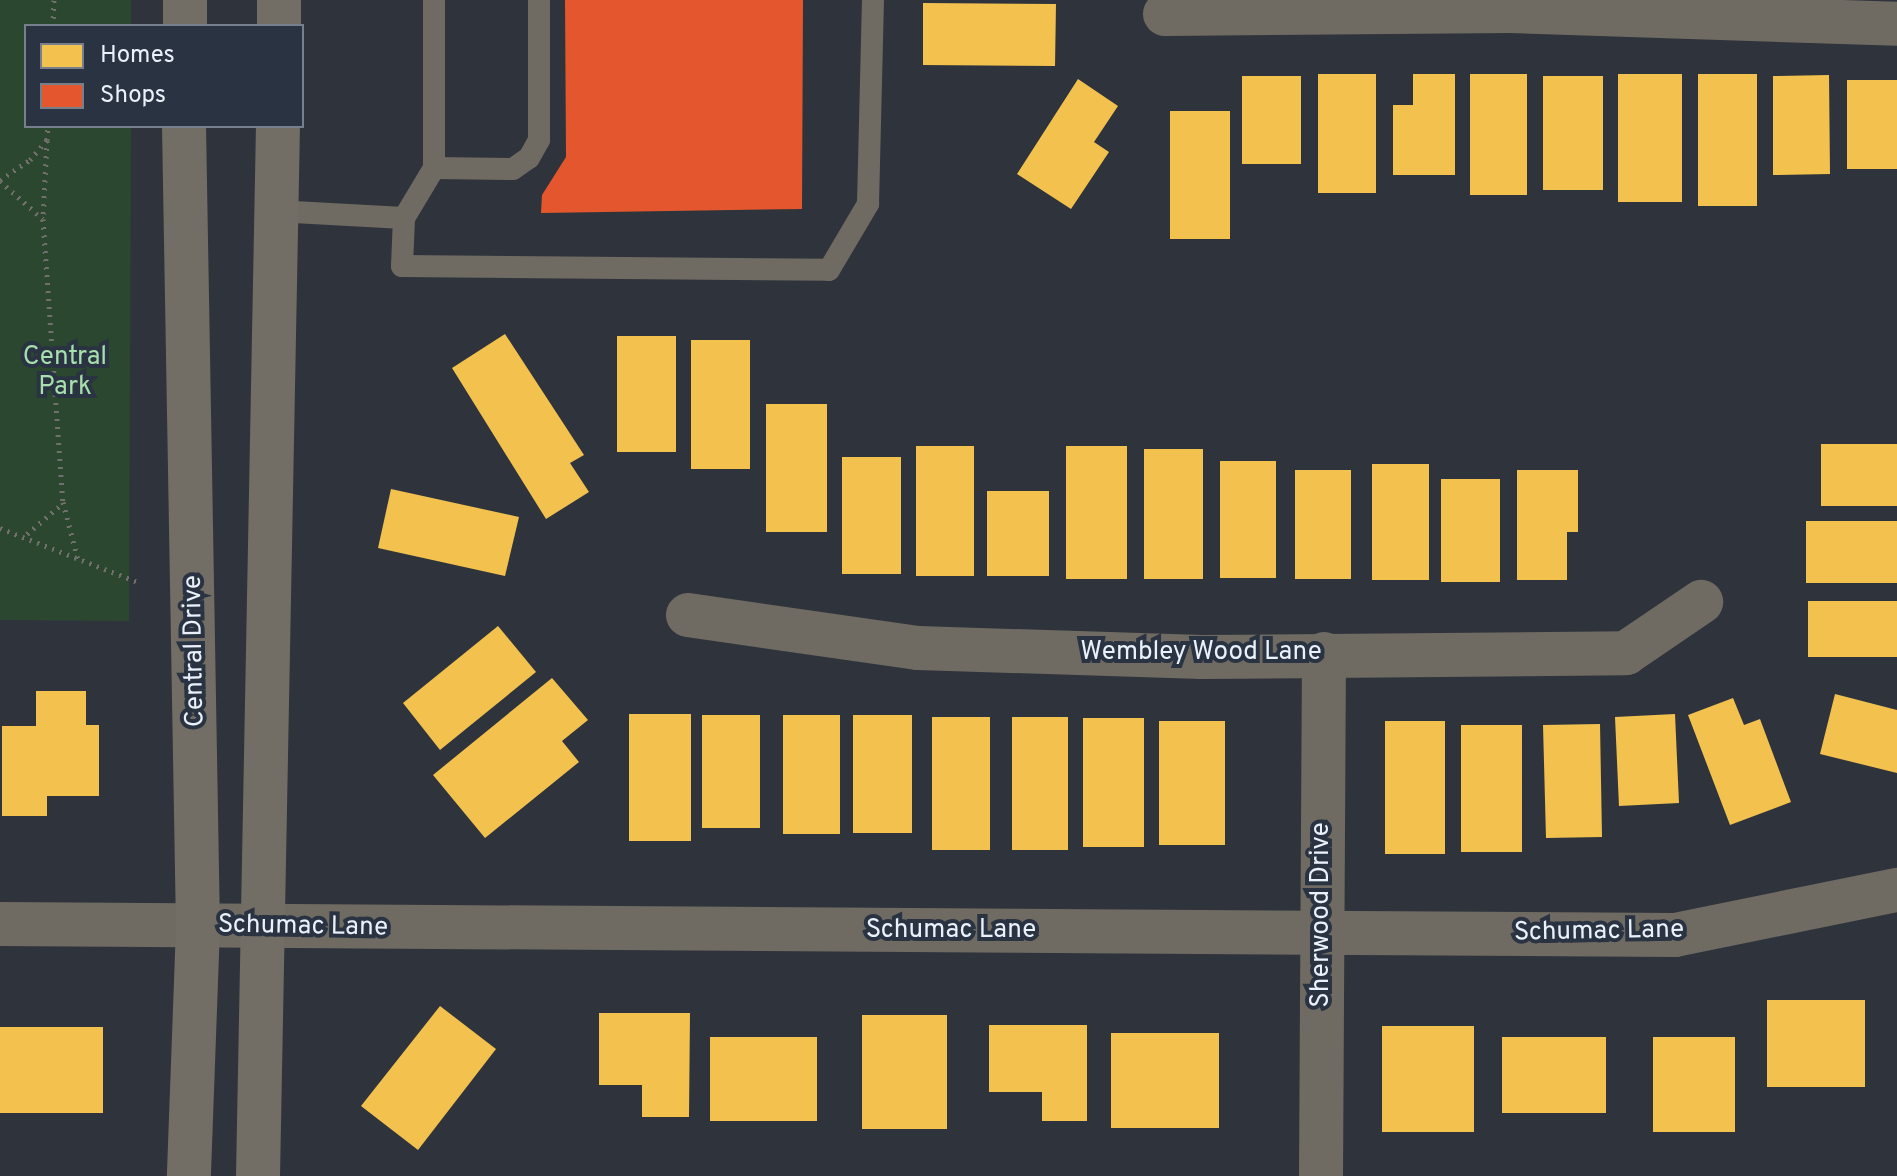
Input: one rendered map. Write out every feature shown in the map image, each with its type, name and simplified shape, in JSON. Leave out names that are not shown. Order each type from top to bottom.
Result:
[{"type":"main road","points":[[185,0],[185,24]]},
{"type":"main road","points":[[279,0],[279,24]]},
{"type":"main road","name":"Central Drive","points":[[184,128],[198,927],[189,1176]]},
{"type":"main road","points":[[258,1176],[266,927],[278,128]]},
{"type":"street","points":[[1165,14],[1510,11],[1897,24]]},
{"type":"street","name":"Wembley Wood Lane","points":[[688,615],[918,648],[1324,654],[1626,653],[1701,602]]},
{"type":"street","name":"Sherwood Drive","points":[[1321,1176],[1324,654]]},
{"type":"street","name":"Schumac Lane","points":[[0,924],[1675,935],[1897,890]]},
{"type":"lane","points":[[434,0],[434,168],[404,218],[402,266],[829,270],[868,204],[873,0]]},
{"type":"lane","points":[[434,168],[513,169],[529,158],[539,140],[539,0]]},
{"type":"lane","points":[[275,211],[404,218]]},
{"type":"path","points":[[53,24],[54,0]]},
{"type":"path","points":[[48,128],[43,219],[63,502],[78,560]]},
{"type":"path","points":[[43,219],[0,180],[47,140]]},
{"type":"path","points":[[27,534],[63,502]]},
{"type":"path","points":[[0,528],[27,534],[78,560],[140,583]]},
{"type":"green space","name":"Central Park","points":[[0,0],[131,0],[131,24],[24,24],[24,128],[131,128],[129,621],[0,620]]},
{"type":"building: Homes","points":[[923,3],[1056,4],[1055,66],[923,65]]},
{"type":"building: Homes","points":[[1318,74],[1376,74],[1376,193],[1318,193]]},
{"type":"building: Homes","points":[[1413,74],[1455,74],[1455,175],[1393,175],[1393,105],[1413,105]]},
{"type":"building: Homes","points":[[1470,74],[1527,74],[1527,195],[1470,195]]},
{"type":"building: Homes","points":[[1618,74],[1682,74],[1682,202],[1618,202]]},
{"type":"building: Homes","points":[[1698,74],[1757,74],[1757,206],[1698,206]]},
{"type":"building: Homes","points":[[1829,75],[1830,174],[1773,175],[1773,76]]},
{"type":"building: Homes","points":[[1242,76],[1301,76],[1301,164],[1242,164]]},
{"type":"building: Homes","points":[[1543,76],[1603,76],[1603,190],[1543,190]]},
{"type":"building: Homes","points":[[1078,79],[1118,106],[1094,142],[1109,152],[1071,209],[1017,174]]},
{"type":"building: Homes","points":[[1847,80],[1897,80],[1897,169],[1847,169]]},
{"type":"building: Homes","points":[[1170,111],[1230,111],[1230,239],[1170,239]]},
{"type":"building: Homes","points":[[505,334],[584,455],[570,463],[589,492],[546,519],[452,368]]},
{"type":"building: Homes","points":[[617,336],[676,336],[676,452],[617,452]]},
{"type":"building: Homes","points":[[691,340],[750,340],[750,469],[691,469]]},
{"type":"building: Homes","points":[[766,404],[827,404],[827,532],[766,532]]},
{"type":"building: Homes","points":[[1821,444],[1897,444],[1897,506],[1821,506]]},
{"type":"building: Homes","points":[[916,446],[974,446],[974,576],[916,576]]},
{"type":"building: Homes","points":[[1066,446],[1127,446],[1127,579],[1066,579]]},
{"type":"building: Homes","points":[[1144,449],[1203,449],[1203,579],[1144,579]]},
{"type":"building: Homes","points":[[842,457],[901,457],[901,574],[842,574]]},
{"type":"building: Homes","points":[[1220,461],[1276,461],[1276,578],[1220,578]]},
{"type":"building: Homes","points":[[1372,464],[1429,464],[1429,580],[1372,580]]},
{"type":"building: Homes","points":[[1295,470],[1351,470],[1351,579],[1295,579]]},
{"type":"building: Homes","points":[[1517,470],[1578,470],[1578,532],[1567,532],[1567,580],[1517,580]]},
{"type":"building: Homes","points":[[1441,479],[1500,479],[1500,582],[1441,582]]},
{"type":"building: Homes","points":[[391,489],[519,517],[505,576],[378,548]]},
{"type":"building: Homes","points":[[987,491],[1049,491],[1049,576],[987,576]]},
{"type":"building: Homes","points":[[1806,521],[1897,521],[1897,583],[1806,583]]},
{"type":"building: Homes","points":[[1808,601],[1897,601],[1897,657],[1808,657]]},
{"type":"building: Homes","points":[[498,626],[536,672],[440,750],[403,703]]},
{"type":"building: Homes","points":[[552,678],[588,720],[562,741],[579,762],[485,838],[433,775]]},
{"type":"building: Homes","points":[[36,691],[86,691],[86,725],[99,725],[99,796],[47,796],[47,816],[2,816],[2,726],[36,726]]},
{"type":"building: Homes","points":[[1835,694],[1897,710],[1897,773],[1820,754]]},
{"type":"building: Homes","points":[[1733,698],[1744,725],[1760,719],[1791,802],[1730,825],[1688,715]]},
{"type":"building: Homes","points":[[629,714],[691,714],[691,841],[629,841]]},
{"type":"building: Homes","points":[[1675,714],[1679,803],[1619,806],[1615,717]]},
{"type":"building: Homes","points":[[702,715],[760,715],[760,828],[702,828]]},
{"type":"building: Homes","points":[[783,715],[840,715],[840,834],[783,834]]},
{"type":"building: Homes","points":[[853,715],[912,715],[912,833],[853,833]]},
{"type":"building: Homes","points":[[932,717],[990,717],[990,850],[932,850]]},
{"type":"building: Homes","points":[[1012,717],[1068,717],[1068,850],[1012,850]]},
{"type":"building: Homes","points":[[1083,718],[1144,718],[1144,847],[1083,847]]},
{"type":"building: Homes","points":[[1159,721],[1225,721],[1225,845],[1159,845]]},
{"type":"building: Homes","points":[[1385,721],[1445,721],[1445,854],[1385,854]]},
{"type":"building: Homes","points":[[1600,724],[1602,837],[1546,838],[1543,725]]},
{"type":"building: Homes","points":[[1461,725],[1522,725],[1522,852],[1461,852]]},
{"type":"building: Homes","points":[[1767,1000],[1865,1000],[1865,1087],[1767,1087]]},
{"type":"building: Homes","points":[[440,1006],[496,1049],[418,1150],[361,1106]]},
{"type":"building: Homes","points":[[599,1013],[690,1013],[689,1117],[642,1117],[642,1085],[599,1085]]},
{"type":"building: Homes","points":[[862,1015],[947,1015],[947,1129],[862,1129]]},
{"type":"building: Homes","points":[[989,1025],[1087,1025],[1087,1121],[1042,1121],[1042,1092],[989,1092]]},
{"type":"building: Homes","points":[[1382,1026],[1474,1026],[1474,1132],[1382,1132]]},
{"type":"building: Homes","points":[[0,1027],[103,1027],[103,1113],[0,1113]]},
{"type":"building: Homes","points":[[1111,1033],[1219,1033],[1219,1128],[1111,1128]]},
{"type":"building: Homes","points":[[710,1037],[817,1037],[817,1121],[710,1121]]},
{"type":"building: Homes","points":[[1502,1037],[1606,1037],[1606,1113],[1502,1113]]},
{"type":"building: Homes","points":[[1653,1037],[1735,1037],[1735,1132],[1653,1132]]},
{"type":"building: Shops","points":[[565,0],[803,0],[802,209],[541,213],[542,195],[566,157]]}]
